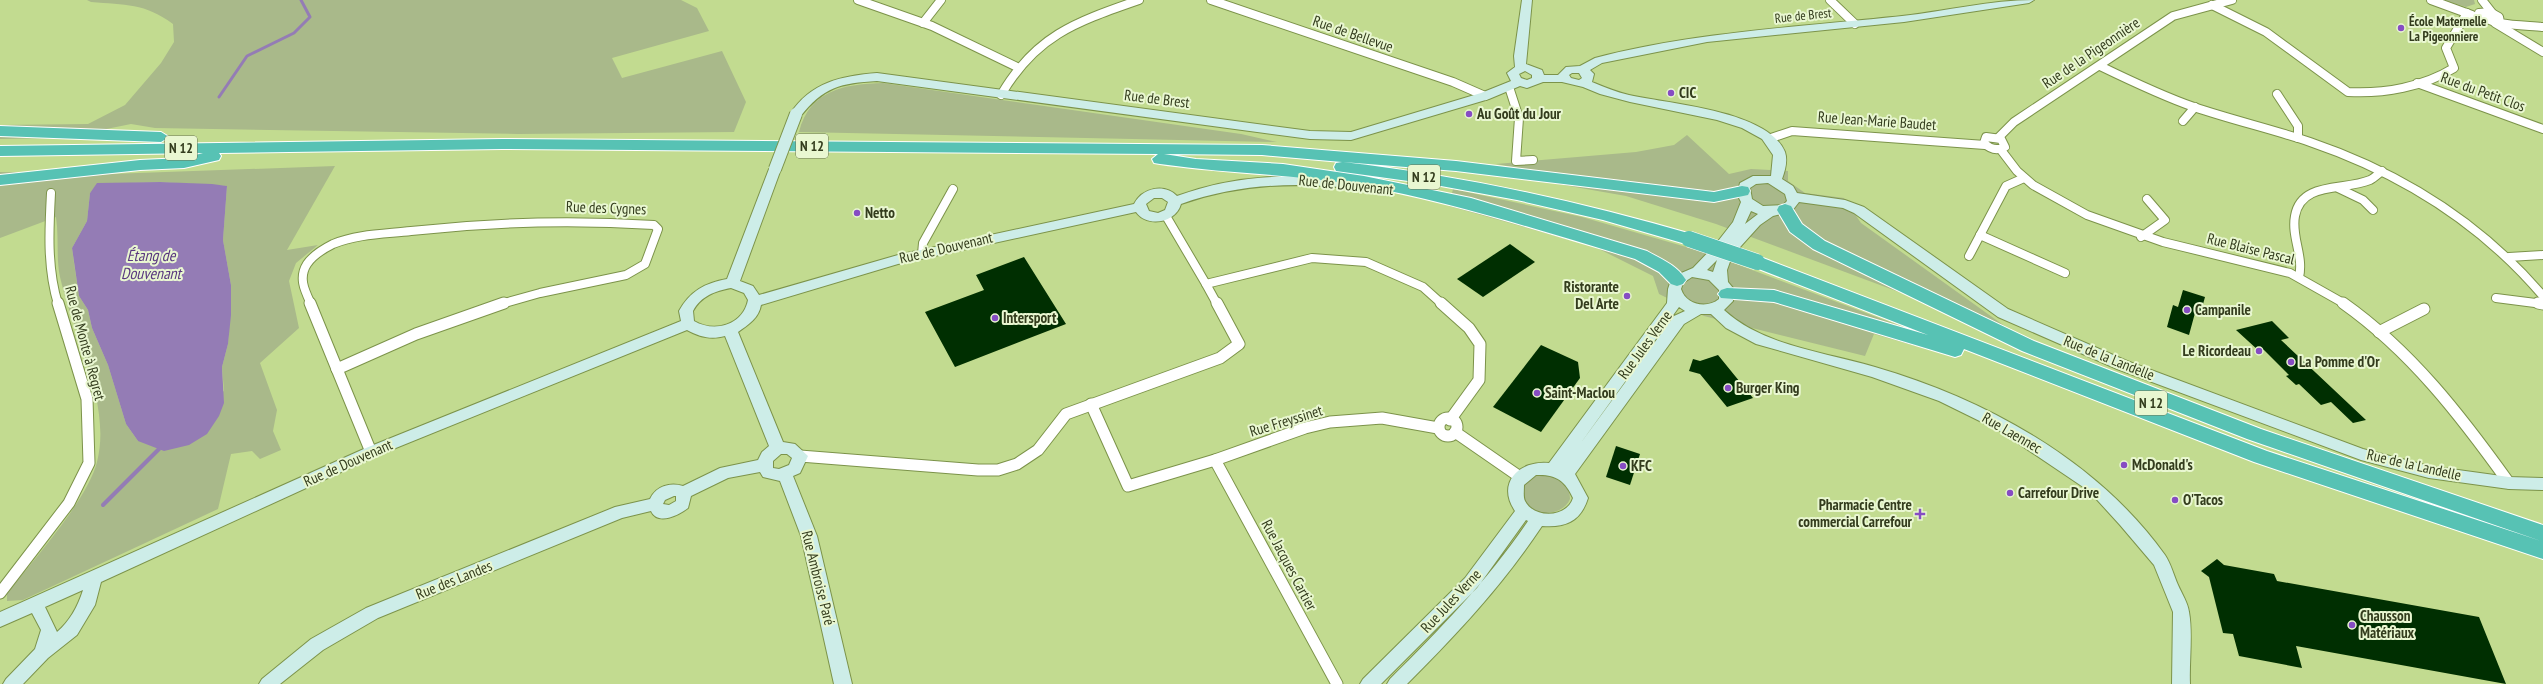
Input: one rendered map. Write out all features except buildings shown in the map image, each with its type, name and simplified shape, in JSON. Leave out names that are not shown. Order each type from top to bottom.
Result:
[{"type":"highway","points":[[0,131],[321,141],[362,146]]},
{"type":"highway","name":"N 12","points":[[0,151],[510,144],[1262,150],[1500,182],[1589,201],[1694,235],[2007,351],[2328,467],[2543,534]]},
{"type":"highway","points":[[1262,150],[1456,166],[1714,197],[1745,196]]},
{"type":"highway","name":"N 12","points":[[0,160],[501,153],[1153,158],[1304,164],[1430,178],[1575,206],[1694,235]]},
{"type":"highway","name":"N 12","points":[[0,180],[126,166],[184,162],[213,156]]},
{"type":"highway","points":[[1153,158],[1196,164],[1283,169],[1327,175],[1424,194],[1526,219],[1641,256],[1665,268],[1676,287]]},
{"type":"highway","points":[[1783,206],[1796,228],[1819,245],[2028,346],[2254,434],[2543,534]]},
{"type":"highway","name":"N 12","points":[[1760,259],[2075,386],[2341,485],[2543,550]]},
{"type":"highway","points":[[1724,288],[1774,296],[1938,344],[2040,380],[2075,386]]},
{"type":"street","points":[[858,0],[923,23],[1017,67]]},
{"type":"street","points":[[923,23],[941,0]]},
{"type":"street","points":[[1001,95],[1017,67],[1043,42],[1060,31],[1139,0]]},
{"type":"street","name":"Rue de Bellevue","points":[[1211,0],[1454,82],[1485,96]]},
{"type":"street","points":[[1521,68],[1520,56],[1527,0]]},
{"type":"street","points":[[1830,0],[1855,24]]},
{"type":"street","name":"Rue de Brest","points":[[1564,76],[1570,69],[1582,70],[1599,60],[1686,43],[1954,13],[2029,0]]},
{"type":"street","points":[[2190,0],[2199,7]]},
{"type":"street","name":"Rue de la Pigeonnière","points":[[1985,145],[1983,141],[1986,138],[1998,138],[2014,122],[2173,16],[2199,7],[2232,0]]},
{"type":"street","points":[[2431,0],[2468,13],[2481,14],[2539,26]]},
{"type":"street","points":[[2481,14],[2482,0]]},
{"type":"street","points":[[2482,0],[2497,18],[2543,52]]},
{"type":"street","points":[[2212,5],[2266,32],[2348,92],[2364,95],[2417,83],[2446,74],[2454,68],[2446,48],[2468,13]]},
{"type":"street","points":[[2100,66],[2195,107],[2298,138],[2382,171],[2435,199],[2489,239],[2522,270],[2543,296]]},
{"type":"street","points":[[1533,160],[1516,160],[1519,118],[1513,75],[1515,70],[1521,68],[1529,68],[1538,75],[1564,76],[1574,84],[1584,83],[1594,88],[1629,98],[1733,120],[1768,139],[1778,151],[1780,160],[1775,181]]},
{"type":"street","points":[[1582,70],[1589,76],[1584,83]]},
{"type":"street","name":"Rue de Brest","points":[[732,283],[796,114],[805,101],[816,91],[830,84],[848,79],[877,77],[1001,95],[1326,136],[1351,136],[1485,96],[1514,84],[1532,83],[1538,75]]},
{"type":"street","name":"Rue du Petit Clos","points":[[2417,83],[2541,128]]},
{"type":"street","points":[[2277,94],[2298,126],[2298,138]]},
{"type":"street","points":[[2183,121],[2195,107]]},
{"type":"street","name":"Rue Jean-Marie Baudet","points":[[1768,139],[1792,131],[1985,145],[1994,150],[2001,150]]},
{"type":"street","points":[[1998,138],[2006,145],[2001,150]]},
{"type":"street","name":"Rue Blaise Pascal","points":[[2001,150],[2024,178],[2052,198],[2086,215],[2141,237],[2272,268],[2299,277],[2346,306],[2379,332],[2442,394],[2509,483]]},
{"type":"street","points":[[2299,277],[2300,255],[2293,228],[2299,206],[2305,196],[2317,191],[2338,188],[2371,179],[2382,171]]},
{"type":"street","points":[[1969,256],[2006,186],[2024,178]]},
{"type":"street","name":"Rue de Douvenant","points":[[1175,202],[1204,191],[1248,182],[1316,179],[1424,194]]},
{"type":"street","points":[[1697,272],[1714,256],[1744,217],[1745,196],[1748,183],[1753,180],[1775,181],[1787,188],[1783,206],[1753,222],[1723,261],[1720,270],[1724,288],[1726,300],[1715,309],[1698,310],[1685,304],[1676,287],[1682,276],[1697,272],[1706,274],[1724,288]]},
{"type":"street","points":[[2338,188],[2363,200],[2373,210]]},
{"type":"street","points":[[922,254],[923,243],[953,189]]},
{"type":"street","name":"Rue de Monte à Regret","points":[[0,593],[69,503],[89,462],[87,399],[53,288],[49,239],[51,194]]},
{"type":"street","points":[[1153,194],[1167,195],[1175,202],[1173,211],[1166,216],[1149,217],[1144,214],[1139,207],[1144,198],[1153,194]]},
{"type":"street","name":"Rue de la Landelle","points":[[1745,196],[1753,207],[1783,206],[1827,200],[1859,210],[2003,313],[2122,365],[2362,454],[2429,472],[2509,483],[2543,484]]},
{"type":"street","points":[[2141,237],[2165,220],[2147,199]]},
{"type":"street","name":"Rue de Douvenant","points":[[756,301],[831,276],[922,254],[1139,207]]},
{"type":"street","points":[[800,456],[795,469],[785,474],[768,473],[764,465],[768,455],[778,448],[790,448],[800,456],[998,470],[1017,464],[1038,450],[1066,414],[1220,358],[1238,344],[1206,284],[1166,216]]},
{"type":"street","name":"Rue des Cygnes","points":[[336,369],[416,334],[495,306],[540,294],[626,275],[645,264],[658,229],[654,225],[606,221],[470,225],[378,235],[333,245],[321,251],[306,265],[301,276],[302,283],[336,369],[371,452]]},
{"type":"street","points":[[1980,235],[2065,274]]},
{"type":"street","points":[[2509,257],[2543,255]]},
{"type":"street","points":[[1206,284],[1312,258],[1366,262],[1423,287],[1469,328],[1480,344],[1481,371],[1479,380],[1450,420]]},
{"type":"street","points":[[732,283],[748,288],[756,301],[750,317],[730,330],[710,333],[701,332],[688,324],[686,311],[694,297],[711,287],[732,283]]},
{"type":"street","name":"Rue Jules Verne","points":[[1559,473],[1674,304],[1676,287]]},
{"type":"street","points":[[2496,298],[2543,304]]},
{"type":"street","name":"Rue Laennec","points":[[1715,309],[1731,324],[1761,340],[1875,372],[1944,397],[2010,430],[2054,458],[2094,488],[2126,520],[2160,561],[2181,612],[2181,684]]},
{"type":"street","points":[[2379,332],[2424,309]]},
{"type":"street","name":"Rue Jules Verne","points":[[1559,473],[1679,320],[1698,310]]},
{"type":"street","name":"Rue de Douvenant","points":[[6,617],[371,452],[688,324]]},
{"type":"street","points":[[730,330],[778,448]]},
{"type":"street","name":"Rue Freyssinet","points":[[1091,404],[1128,486],[1215,460],[1288,433],[1330,422],[1382,418],[1438,428]]},
{"type":"street","points":[[1455,432],[1457,426],[1450,420],[1441,421],[1438,428],[1444,434],[1455,432],[1520,478]]},
{"type":"street","name":"Rue Jacques Cartier","points":[[1215,460],[1310,638],[1337,684]]},
{"type":"street","name":"Rue des Landes","points":[[268,684],[290,663],[332,634],[372,614],[620,512],[655,504],[658,510],[671,512],[683,504],[684,493],[725,472],[764,465]]},
{"type":"street","points":[[1534,469],[1559,473],[1577,487],[1579,494],[1578,508],[1566,518],[1558,521],[1531,515],[1515,497],[1514,490],[1520,478],[1534,469]]},
{"type":"street","name":"Rue Ambroise Paré","points":[[785,474],[809,536],[844,684]]},
{"type":"street","name":"Rue Jules Verne","points":[[1369,684],[1471,583],[1531,515]]},
{"type":"street","name":"Rue Jules Verne","points":[[1396,684],[1462,618],[1515,553],[1531,515]]},
{"type":"street","points":[[12,684],[42,653],[71,630],[87,605],[93,585],[92,578]]},
{"type":"street","points":[[35,604],[49,629],[42,653]]},
{"type":"green space","points":[[87,0],[681,0],[697,8],[709,31],[612,58],[622,78],[722,51],[746,102],[734,132],[518,134],[155,128],[131,124],[62,138],[0,139],[0,125],[88,124],[125,105],[161,63],[174,42],[173,24],[153,12],[134,6],[91,2]]},
{"type":"green space","points":[[2443,0],[2474,0],[2475,4],[2466,7]]},
{"type":"green space","points":[[883,83],[1241,134],[1277,142],[799,132],[804,118],[811,107],[820,98],[830,92],[855,85]]},
{"type":"green space","points":[[1687,135],[1729,174],[1751,169],[1788,171],[1788,181],[1805,193],[1844,198],[1861,223],[2006,327],[1936,294],[1923,301],[1716,224],[1626,196],[1558,184],[1559,175],[1496,164],[1636,152],[1674,145]]},
{"type":"green space","points":[[335,166],[287,250],[318,245],[296,263],[289,281],[299,328],[260,363],[277,410],[273,431],[281,450],[260,459],[252,451],[231,454],[218,509],[23,600],[7,601],[7,594],[58,530],[82,494],[91,478],[97,462],[100,440],[99,417],[95,393],[60,277],[56,217],[0,238],[0,172],[110,174]],"holes":[[[160,182],[227,186],[223,240],[231,285],[228,344],[222,367],[224,391],[138,441],[126,424],[108,365],[92,328],[88,310],[79,296],[72,248],[87,221],[90,193],[97,184]]]},
{"type":"green space","points":[[1453,189],[1582,217],[1707,253],[1911,330],[1916,346],[1874,334],[1865,356],[1704,316],[1659,294],[1653,276],[1595,247],[1449,206]]},
{"type":"green space","points":[[1541,474],[1557,478],[1568,488],[1570,499],[1566,505],[1553,512],[1538,512],[1531,509],[1526,504],[1523,497],[1523,484],[1533,475]]},
{"type":"water","name":"Étang de Douvenant","points":[[160,182],[227,186],[223,240],[231,285],[231,315],[228,344],[222,367],[224,403],[219,416],[207,434],[189,445],[164,451],[138,441],[126,424],[108,365],[92,328],[88,310],[79,296],[72,248],[87,221],[90,193],[97,183]]},
{"type":"waterway","points":[[219,97],[247,56],[294,33],[310,17],[301,0]]},
{"type":"waterway","points":[[103,505],[159,449]]},
{"type":"place","name":"École Maternelle La Pigeonniere","points":[[2401,28]]},
{"type":"place","name":"CIC","points":[[1671,93]]},
{"type":"place","name":"Au Goût du Jour","points":[[1469,114]]},
{"type":"place","name":"Netto","points":[[857,213]]},
{"type":"place","name":"Ristorante Del Arte","points":[[1627,296]]},
{"type":"place","name":"Campanile","points":[[2187,310]]},
{"type":"place","name":"Intersport","points":[[995,318]]},
{"type":"place","name":"Le Ricordeau","points":[[2259,351]]},
{"type":"place","name":"La Pomme d'Or","points":[[2291,362]]},
{"type":"place","name":"Burger King","points":[[1728,388]]},
{"type":"place","name":"Saint-Maclou","points":[[1537,393]]},
{"type":"place","name":"McDonald's","points":[[2124,465]]},
{"type":"place","name":"KFC","points":[[1623,466]]},
{"type":"place","name":"Carrefour Drive","points":[[2010,493]]},
{"type":"place","name":"O'Tacos","points":[[2175,500]]},
{"type":"place","name":"Pharmacie Centre commercial Carrefour","points":[[1920,514]]},
{"type":"place","name":"Chausson Matériaux","points":[[2352,625]]}]
